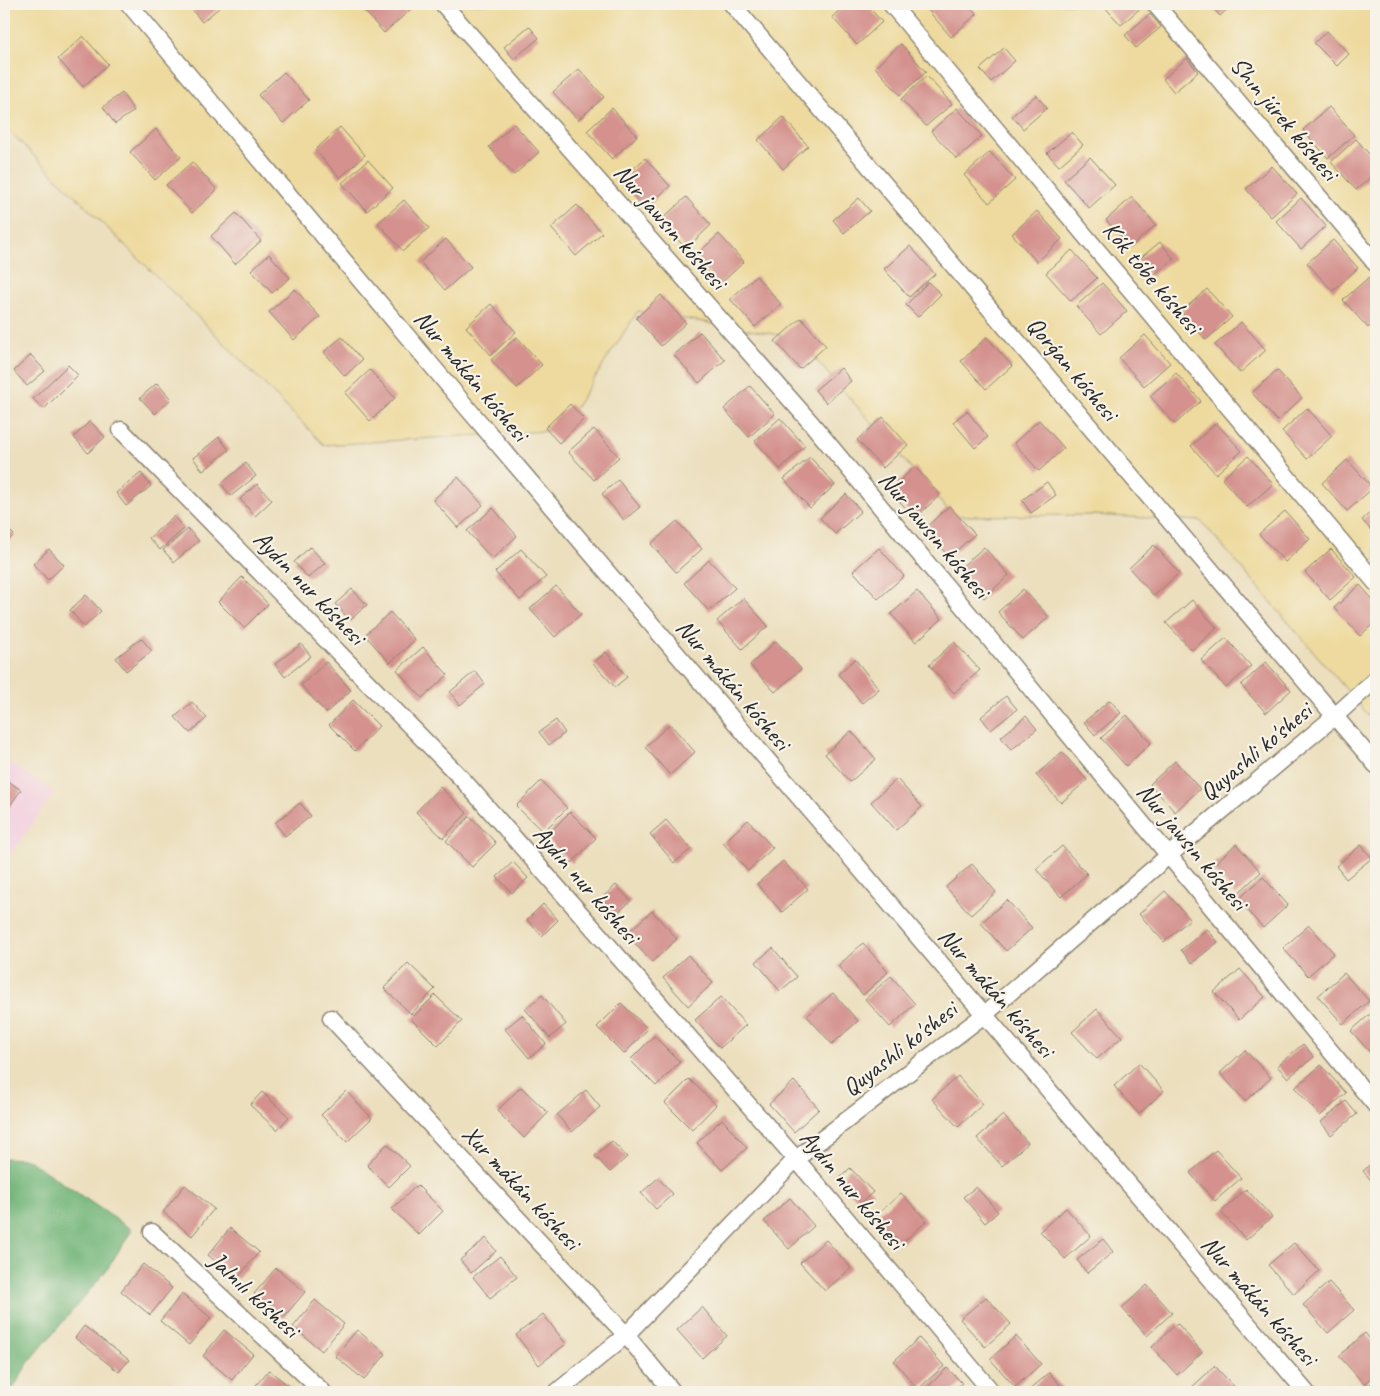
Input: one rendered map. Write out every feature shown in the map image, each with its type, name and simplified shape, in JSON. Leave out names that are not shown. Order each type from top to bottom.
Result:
[{"type":"street","name":"Nur mákán kóshesi","points":[[129,4],[468,410],[1306,1392]]},
{"type":"street","name":"Nur jawsın kóshesi","points":[[443,4],[812,424],[1376,1106]]},
{"type":"street","name":"Qorǵan kóshesi","points":[[732,4],[1376,764]]},
{"type":"street","name":"Kók tóbe kóshesi","points":[[891,4],[1376,583]]},
{"type":"street","name":"Shın júrek kóshesi","points":[[1156,4],[1376,264]]},
{"type":"street","name":"Aydın nur kóshesi","points":[[121,430],[464,781],[796,1160],[992,1392]]},
{"type":"street","name":"Quyashli ko'shesi","points":[[557,1392],[626,1335],[796,1160],[984,1015],[1376,680]]},
{"type":"street","name":"Xur mákán kóshesi","points":[[331,1018],[626,1335],[673,1392]]},
{"type":"street","name":"Jalnılı kóshesi","points":[[152,1232],[323,1392]]},
{"type":"shaded area","points":[[4,758],[54,793],[4,864]]},
{"type":"green space","points":[[4,1158],[27,1159],[132,1230],[106,1271],[28,1363],[11,1392],[4,1392]]},
{"type":"sand","points":[[4,4],[1376,4],[1376,724],[1201,521],[1092,515],[953,516],[797,338],[638,311],[561,430],[324,445],[209,328],[4,126]]},
{"type":"building","points":[[194,4],[218,4],[220,7],[202,22],[190,7]]},
{"type":"building","points":[[360,4],[404,4],[410,10],[384,33]]},
{"type":"building","points":[[847,4],[866,4],[882,22],[857,45],[832,17]]},
{"type":"building","points":[[932,4],[968,4],[977,14],[951,37],[927,9]]},
{"type":"building","points":[[1102,4],[1145,4],[1121,25]]},
{"type":"building","points":[[1209,4],[1233,4],[1220,16]]},
{"type":"building","points":[[1150,14],[1161,27],[1136,48],[1125,35]]},
{"type":"building","points":[[529,26],[539,38],[514,59],[504,47]]},
{"type":"building","points":[[1327,31],[1349,54],[1337,66],[1314,43]]},
{"type":"building","points":[[83,36],[108,64],[83,87],[58,59]]},
{"type":"building","points":[[901,44],[926,72],[900,95],[875,67]]},
{"type":"building","points":[[1004,48],[1015,61],[991,82],[980,69]]},
{"type":"building","points":[[1187,58],[1198,72],[1174,92],[1163,79]]},
{"type":"building","points":[[579,69],[604,97],[578,120],[553,92]]},
{"type":"building","points":[[284,72],[309,100],[283,123],[258,95]]},
{"type":"building","points":[[927,76],[952,104],[926,126],[901,99]]},
{"type":"building","points":[[122,93],[134,111],[115,124],[103,107]]},
{"type":"building","points":[[1036,95],[1047,108],[1023,129],[1012,116]]},
{"type":"building","points":[[1329,107],[1354,135],[1328,158],[1303,130]]},
{"type":"building","points":[[612,108],[637,136],[612,159],[587,131]]},
{"type":"building","points":[[957,108],[982,136],[957,159],[931,131]]},
{"type":"building","points":[[783,117],[808,146],[783,169],[758,140]]},
{"type":"building","points":[[514,124],[539,152],[514,175],[489,147]]},
{"type":"building","points":[[340,127],[365,155],[340,178],[315,150]]},
{"type":"building","points":[[156,129],[181,157],[155,180],[130,152]]},
{"type":"building","points":[[1072,132],[1083,145],[1059,166],[1047,153]]},
{"type":"building","points":[[1356,139],[1376,162],[1376,172],[1356,190],[1331,162]]},
{"type":"building","points":[[990,152],[1015,180],[989,203],[964,175]]},
{"type":"building","points":[[1090,157],[1115,185],[1089,208],[1064,180]]},
{"type":"building","points":[[645,158],[670,186],[645,209],[620,181]]},
{"type":"building","points":[[368,160],[393,188],[367,211],[342,183]]},
{"type":"building","points":[[192,162],[217,190],[192,213],[166,185]]},
{"type":"building","points":[[1272,166],[1297,194],[1271,217],[1246,189]]},
{"type":"building","points":[[686,197],[711,225],[686,249],[661,220]]},
{"type":"building","points":[[1132,197],[1156,225],[1131,247],[1106,220]]},
{"type":"building","points":[[859,198],[870,211],[844,233],[833,220]]},
{"type":"building","points":[[1301,198],[1326,226],[1301,249],[1276,221]]},
{"type":"building","points":[[404,200],[429,228],[403,251],[378,223]]},
{"type":"building","points":[[577,205],[602,233],[576,256],[551,228]]},
{"type":"building","points":[[1037,211],[1062,239],[1037,262],[1012,234]]},
{"type":"building","points":[[236,213],[261,241],[235,264],[211,236]]},
{"type":"building","points":[[719,234],[744,262],[719,285],[694,257]]},
{"type":"building","points":[[446,239],[471,267],[445,290],[420,262]]},
{"type":"building","points":[[1333,240],[1358,268],[1333,291],[1307,263]]},
{"type":"building","points":[[1160,242],[1174,259],[1151,277],[1138,260]]},
{"type":"building","points":[[910,246],[935,274],[909,297],[884,269]]},
{"type":"building","points":[[1072,250],[1097,278],[1071,301],[1046,273]]},
{"type":"building","points":[[269,254],[290,278],[272,293],[251,270]]},
{"type":"building","points":[[756,276],[781,304],[755,327],[730,299]]},
{"type":"building","points":[[1369,277],[1376,285],[1376,320],[1368,328],[1343,300]]},
{"type":"building","points":[[928,282],[941,294],[918,317],[906,305]]},
{"type":"building","points":[[1102,283],[1127,311],[1101,334],[1076,306]]},
{"type":"building","points":[[295,289],[320,317],[294,340],[269,312]]},
{"type":"building","points":[[1207,289],[1232,317],[1206,340],[1181,312]]},
{"type":"building","points":[[661,295],[686,323],[661,346],[636,318]]},
{"type":"building","points":[[491,304],[516,332],[491,355],[466,327]]},
{"type":"building","points":[[801,318],[826,346],[800,369],[775,341]]},
{"type":"building","points":[[1241,322],[1266,350],[1240,373],[1215,345]]},
{"type":"building","points":[[700,332],[725,360],[699,383],[674,355]]},
{"type":"building","points":[[1145,335],[1170,363],[1144,386],[1119,358]]},
{"type":"building","points":[[342,337],[362,360],[345,376],[324,352]]},
{"type":"building","points":[[517,337],[542,365],[517,388],[491,360]]},
{"type":"building","points":[[987,337],[1012,366],[986,389],[961,361]]},
{"type":"building","points":[[31,355],[45,371],[27,386],[14,371]]},
{"type":"building","points":[[68,365],[78,375],[44,409],[33,399]]},
{"type":"building","points":[[841,368],[851,381],[826,403],[815,390]]},
{"type":"building","points":[[370,370],[395,398],[370,421],[345,393]]},
{"type":"building","points":[[1277,370],[1302,398],[1277,421],[1252,393]]},
{"type":"building","points":[[1176,373],[1201,401],[1175,424],[1150,396]]},
{"type":"building","points":[[157,383],[171,399],[155,414],[140,398]]},
{"type":"building","points":[[750,386],[775,414],[749,437],[724,409]]},
{"type":"building","points":[[570,404],[584,419],[559,443],[545,428]]},
{"type":"building","points":[[1307,408],[1332,436],[1307,459],[1282,431]]},
{"type":"building","points":[[967,411],[988,437],[975,448],[953,422]]},
{"type":"building","points":[[883,417],[908,445],[883,468],[857,440]]},
{"type":"building","points":[[780,418],[805,446],[780,469],[755,441]]},
{"type":"building","points":[[1039,420],[1064,448],[1039,471],[1014,443]]},
{"type":"building","points":[[90,421],[105,437],[88,453],[74,437]]},
{"type":"building","points":[[1216,423],[1242,451],[1216,474],[1191,446]]},
{"type":"building","points":[[594,429],[619,457],[594,480],[568,452]]},
{"type":"building","points":[[219,437],[229,450],[203,471],[193,458]]},
{"type":"building","points":[[1248,456],[1273,484],[1247,507],[1222,479]]},
{"type":"building","points":[[810,457],[835,485],[810,508],[784,479]]},
{"type":"building","points":[[1347,460],[1373,488],[1347,511],[1322,483]]},
{"type":"building","points":[[246,463],[256,476],[231,496],[221,484]]},
{"type":"building","points":[[915,467],[940,495],[915,518],[889,490]]},
{"type":"building","points":[[141,473],[151,486],[126,506],[116,493]]},
{"type":"building","points":[[458,477],[483,505],[458,528],[433,500]]},
{"type":"building","points":[[618,480],[640,507],[624,520],[602,494]]},
{"type":"building","points":[[1047,482],[1056,495],[1031,513],[1022,500]]},
{"type":"building","points":[[257,484],[272,500],[255,516],[240,499]]},
{"type":"building","points":[[846,494],[861,511],[835,534],[820,518]]},
{"type":"building","points":[[949,506],[975,534],[949,557],[924,529]]},
{"type":"building","points":[[1376,507],[1376,536],[1362,520]]},
{"type":"building","points":[[493,508],[517,536],[492,559],[467,531]]},
{"type":"building","points":[[1285,511],[1310,539],[1285,562],[1259,534]]},
{"type":"building","points":[[174,516],[184,529],[160,550],[149,538]]},
{"type":"building","points":[[677,521],[702,549],[676,572],[651,544]]},
{"type":"building","points":[[4,525],[14,535],[4,545]]},
{"type":"building","points":[[188,529],[199,541],[174,562],[163,550]]},
{"type":"building","points":[[1154,545],[1179,573],[1154,596],[1129,568]]},
{"type":"building","points":[[310,547],[325,563],[308,578],[294,562]]},
{"type":"building","points":[[984,547],[1009,575],[984,598],[958,570]]},
{"type":"building","points":[[879,548],[904,576],[878,599],[853,571]]},
{"type":"building","points":[[49,549],[64,565],[48,580],[33,564]]},
{"type":"building","points":[[521,549],[546,577],[520,600],[495,572]]},
{"type":"building","points":[[1331,549],[1356,577],[1330,600],[1305,572]]},
{"type":"building","points":[[709,560],[735,588],[709,611],[684,583]]},
{"type":"building","points":[[242,577],[268,604],[244,628],[218,602]]},
{"type":"building","points":[[1360,585],[1376,603],[1376,621],[1360,636],[1334,608]]},
{"type":"building","points":[[556,586],[581,614],[555,637],[530,609]]},
{"type":"building","points":[[352,589],[367,605],[350,620],[335,604]]},
{"type":"building","points":[[1023,589],[1049,617],[1023,640],[998,612]]},
{"type":"building","points":[[917,591],[942,619],[916,642],[891,614]]},
{"type":"building","points":[[86,595],[101,611],[84,627],[70,610]]},
{"type":"building","points":[[743,598],[768,626],[742,649],[717,621]]},
{"type":"building","points":[[1192,600],[1217,628],[1192,650],[1166,623]]},
{"type":"building","points":[[390,612],[415,640],[390,663],[365,635]]},
{"type":"building","points":[[141,638],[152,651],[126,671],[116,658]]},
{"type":"building","points":[[1226,638],[1251,666],[1226,688],[1201,660]]},
{"type":"building","points":[[776,641],[801,669],[775,692],[750,665]]},
{"type":"building","points":[[954,642],[980,670],[954,693],[929,665]]},
{"type":"building","points":[[301,644],[311,656],[285,677],[275,664]]},
{"type":"building","points":[[423,647],[448,675],[422,698],[397,670]]},
{"type":"building","points":[[606,652],[627,677],[615,687],[593,663]]},
{"type":"building","points":[[855,659],[879,689],[862,703],[838,674]]},
{"type":"building","points":[[326,662],[351,690],[326,713],[301,685]]},
{"type":"building","points":[[1266,662],[1291,690],[1266,713],[1241,685]]},
{"type":"building","points":[[475,671],[485,684],[460,705],[450,692]]},
{"type":"building","points":[[1006,696],[1017,709],[991,730],[981,717]]},
{"type":"building","points":[[353,700],[379,726],[355,751],[329,725]]},
{"type":"building","points":[[1110,700],[1121,713],[1095,735],[1084,722]]},
{"type":"building","points":[[192,702],[207,718],[190,733],[175,717]]},
{"type":"building","points":[[1127,715],[1151,743],[1126,766],[1101,738]]},
{"type":"building","points":[[1026,716],[1037,729],[1011,750],[1001,737]]},
{"type":"building","points":[[556,720],[565,733],[549,745],[539,732]]},
{"type":"building","points":[[670,724],[695,752],[670,775],[645,747]]},
{"type":"building","points":[[851,731],[876,759],[850,782],[825,754]]},
{"type":"building","points":[[1062,752],[1087,780],[1061,803],[1036,775]]},
{"type":"building","points":[[1175,761],[1200,789],[1175,812],[1150,784]]},
{"type":"building","points":[[4,778],[21,790],[4,814]]},
{"type":"building","points":[[897,779],[922,807],[896,830],[871,802]]},
{"type":"building","points":[[541,781],[567,808],[543,832],[516,806]]},
{"type":"building","points":[[440,787],[467,813],[443,838],[416,812]]},
{"type":"building","points":[[300,803],[311,816],[285,836],[275,823]]},
{"type":"building","points":[[570,812],[596,838],[572,863],[545,837]]},
{"type":"building","points":[[470,816],[496,843],[472,867],[446,841]]},
{"type":"building","points":[[666,820],[691,849],[674,863],[650,834]]},
{"type":"building","points":[[748,820],[773,848],[748,871],[723,843]]},
{"type":"building","points":[[1236,844],[1261,872],[1236,895],[1211,867]]},
{"type":"building","points":[[1361,845],[1372,858],[1346,879],[1336,866]]},
{"type":"building","points":[[1062,846],[1087,874],[1061,897],[1036,869]]},
{"type":"building","points":[[783,861],[808,889],[782,912],[757,884]]},
{"type":"building","points":[[513,862],[528,878],[512,893],[497,877]]},
{"type":"building","points":[[972,864],[996,892],[971,915],[946,887]]},
{"type":"building","points":[[1263,877],[1288,905],[1263,928],[1238,900]]},
{"type":"building","points":[[616,885],[631,901],[614,916],[600,900]]},
{"type":"building","points":[[1165,891],[1190,919],[1164,942],[1139,914]]},
{"type":"building","points":[[1007,900],[1032,928],[1006,951],[981,923]]},
{"type":"building","points":[[543,904],[558,920],[542,936],[527,920]]},
{"type":"building","points":[[652,911],[677,939],[652,962],[626,934]]},
{"type":"building","points":[[1309,925],[1334,953],[1308,976],[1283,948]]},
{"type":"building","points":[[1207,929],[1218,942],[1192,963],[1181,950]]},
{"type":"building","points":[[863,943],[888,972],[863,995],[838,966]]},
{"type":"building","points":[[773,948],[797,977],[780,991],[756,962]]},
{"type":"building","points":[[688,955],[713,983],[688,1006],[663,978]]},
{"type":"building","points":[[408,963],[435,989],[411,1014],[384,988]]},
{"type":"building","points":[[1240,969],[1265,997],[1239,1020],[1214,992]]},
{"type":"building","points":[[1344,973],[1369,1001],[1343,1024],[1318,996]]},
{"type":"building","points":[[891,976],[915,1004],[890,1027],[865,999]]},
{"type":"building","points":[[833,993],[858,1021],[832,1044],[807,1016]]},
{"type":"building","points":[[435,995],[462,1021],[438,1046],[411,1019]]},
{"type":"building","points":[[542,995],[566,1024],[550,1038],[525,1009]]},
{"type":"building","points":[[721,997],[746,1025],[720,1048],[695,1020]]},
{"type":"building","points":[[621,1003],[648,1029],[624,1054],[597,1027]]},
{"type":"building","points":[[1097,1009],[1122,1037],[1097,1059],[1072,1032]]},
{"type":"building","points":[[1376,1009],[1376,1059],[1351,1031]]},
{"type":"building","points":[[522,1015],[546,1044],[529,1058],[505,1029]]},
{"type":"building","points":[[654,1036],[680,1062],[656,1086],[630,1060]]},
{"type":"building","points":[[1303,1044],[1314,1057],[1288,1078],[1277,1066]]},
{"type":"building","points":[[1245,1050],[1271,1078],[1245,1101],[1220,1073]]},
{"type":"building","points":[[1139,1063],[1164,1091],[1139,1114],[1114,1086]]},
{"type":"building","points":[[1321,1065],[1346,1093],[1320,1116],[1295,1088]]},
{"type":"building","points":[[958,1076],[983,1104],[958,1127],[932,1099]]},
{"type":"building","points":[[689,1079],[716,1105],[692,1130],[665,1103]]},
{"type":"building","points":[[794,1081],[819,1109],[794,1132],[769,1104]]},
{"type":"building","points":[[521,1087],[548,1113],[524,1138],[497,1111]]},
{"type":"building","points":[[586,1090],[600,1107],[572,1132],[557,1115]]},
{"type":"building","points":[[346,1091],[372,1118],[347,1142],[321,1115]]},
{"type":"building","points":[[262,1092],[289,1117],[277,1130],[250,1105]]},
{"type":"building","points":[[1346,1101],[1357,1114],[1331,1135],[1321,1122]]},
{"type":"building","points":[[1003,1115],[1028,1143],[1002,1166],[977,1138]]},
{"type":"building","points":[[722,1119],[747,1148],[722,1170],[697,1143]]},
{"type":"building","points":[[612,1141],[627,1157],[610,1172],[595,1156]]},
{"type":"building","points":[[387,1144],[410,1166],[389,1187],[367,1165]]},
{"type":"building","points":[[1216,1150],[1241,1178],[1215,1201],[1190,1173]]},
{"type":"building","points":[[1376,1159],[1376,1186],[1363,1171]]},
{"type":"building","points":[[850,1168],[873,1192],[861,1203],[838,1180]]},
{"type":"building","points":[[658,1178],[673,1194],[656,1209],[641,1193]]},
{"type":"building","points":[[185,1185],[214,1209],[192,1236],[163,1212]]},
{"type":"building","points":[[417,1185],[443,1211],[419,1235],[392,1209]]},
{"type":"building","points":[[976,1187],[998,1212],[985,1223],[963,1197]]},
{"type":"building","points":[[1246,1189],[1272,1217],[1246,1240],[1221,1212]]},
{"type":"building","points":[[901,1193],[927,1221],[901,1244],[876,1216]]},
{"type":"building","points":[[790,1198],[814,1226],[789,1249],[764,1221]]},
{"type":"building","points":[[1066,1208],[1091,1236],[1065,1259],[1040,1231]]},
{"type":"building","points":[[230,1228],[259,1252],[237,1279],[208,1255]]},
{"type":"building","points":[[486,1238],[496,1251],[471,1273],[460,1260]]},
{"type":"building","points":[[1103,1239],[1113,1252],[1087,1273],[1077,1260]]},
{"type":"building","points":[[826,1240],[851,1268],[825,1291],[800,1263]]},
{"type":"building","points":[[1294,1243],[1319,1271],[1294,1294],[1268,1265]]},
{"type":"building","points":[[500,1256],[517,1277],[490,1298],[473,1277]]},
{"type":"building","points":[[143,1264],[172,1288],[150,1315],[121,1291]]},
{"type":"building","points":[[276,1268],[305,1292],[283,1318],[254,1294]]},
{"type":"building","points":[[1329,1282],[1354,1310],[1328,1333],[1303,1305]]},
{"type":"building","points":[[1147,1285],[1172,1313],[1147,1336],[1122,1308]]},
{"type":"building","points":[[182,1294],[211,1318],[189,1345],[160,1321]]},
{"type":"building","points":[[986,1297],[1011,1324],[985,1347],[960,1319]]},
{"type":"building","points":[[315,1300],[344,1324],[322,1351],[293,1327]]},
{"type":"building","points":[[702,1307],[727,1336],[702,1358],[677,1330]]},
{"type":"building","points":[[543,1314],[566,1344],[539,1365],[516,1335]]},
{"type":"building","points":[[1177,1323],[1202,1352],[1177,1375],[1152,1347]]},
{"type":"building","points":[[84,1326],[129,1360],[119,1372],[75,1338]]},
{"type":"building","points":[[224,1330],[253,1354],[232,1380],[203,1356]]},
{"type":"building","points":[[357,1330],[386,1354],[364,1380],[335,1356]]},
{"type":"building","points":[[1365,1333],[1376,1346],[1376,1373],[1364,1384],[1339,1356]]},
{"type":"building","points":[[1016,1336],[1041,1364],[1015,1387],[990,1359]]},
{"type":"building","points":[[919,1338],[944,1366],[918,1389],[894,1361]]},
{"type":"building","points":[[1215,1366],[1239,1392],[1193,1392],[1190,1389]]},
{"type":"building","points":[[947,1368],[962,1383],[952,1392],[923,1392]]},
{"type":"building","points":[[269,1370],[296,1392],[250,1392]]},
{"type":"building","points":[[1049,1373],[1067,1392],[1027,1392]]},
{"type":"building","points":[[1376,1379],[1376,1392],[1370,1392],[1366,1388]]}]
